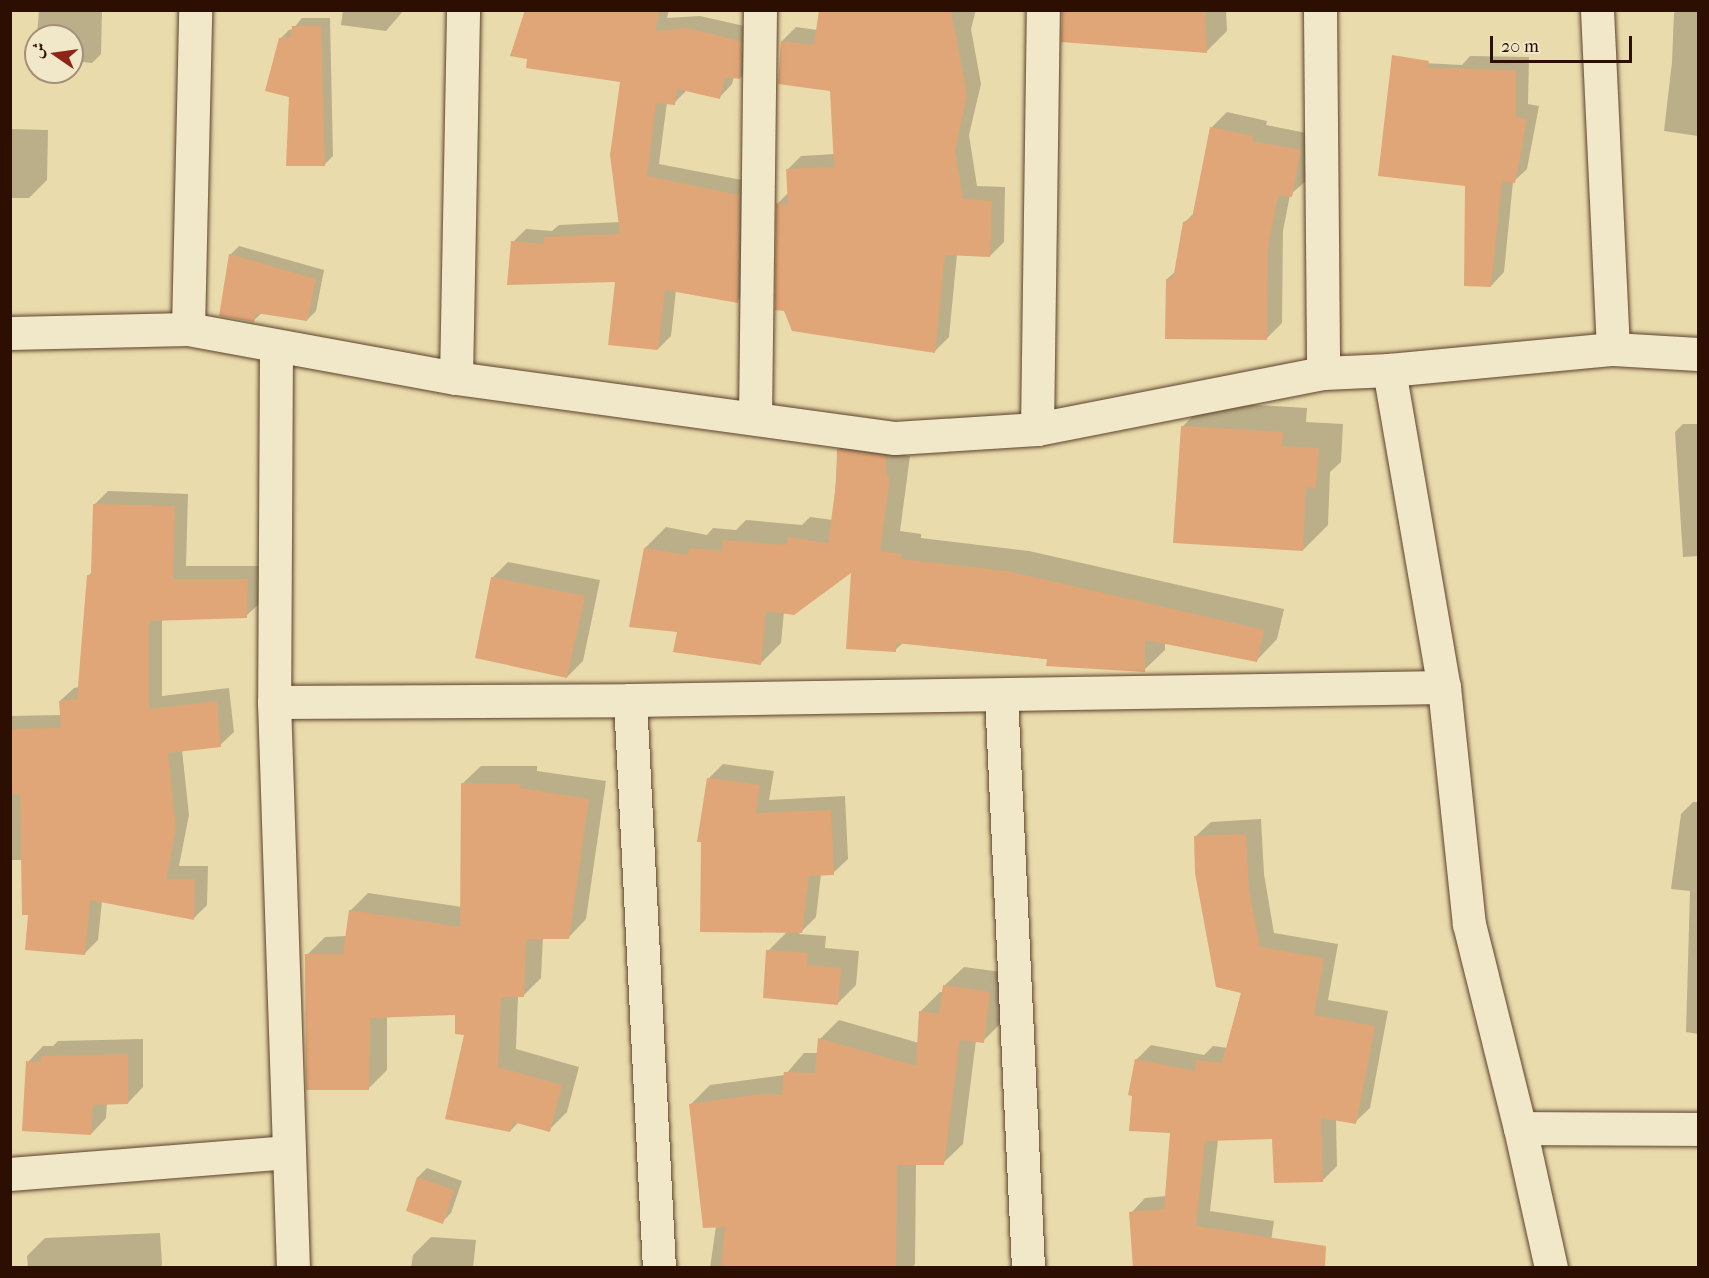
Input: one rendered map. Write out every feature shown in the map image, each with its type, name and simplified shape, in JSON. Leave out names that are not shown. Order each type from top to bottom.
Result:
[{"type":"street","points":[[188,329],[195,10]]},
{"type":"street","points":[[456,378],[463,10]]},
{"type":"street","points":[[755,418],[760,10]]},
{"type":"street","points":[[1037,429],[1043,10]]},
{"type":"street","points":[[1320,10],[1323,373]]},
{"type":"street","points":[[1597,10],[1613,349]]},
{"type":"street","points":[[10,333],[188,329],[456,378],[895,438],[1037,429],[1323,373],[1389,370],[1613,349],[1698,354]]},
{"type":"street","points":[[276,346],[274,702],[293,1268]]},
{"type":"street","points":[[1389,370],[1444,687],[1469,924],[1520,1128],[1551,1268]]},
{"type":"street","points":[[274,702],[630,700],[1444,687]]},
{"type":"street","points":[[1001,695],[1028,1268]]},
{"type":"street","points":[[630,700],[659,1268]]},
{"type":"street","points":[[1520,1128],[1698,1129]]},
{"type":"street","points":[[10,1174],[288,1152]]},
{"type":"building","points":[[525,10],[660,10],[655,31],[686,28],[741,41],[740,79],[725,77],[720,99],[677,89],[675,105],[656,103],[647,176],[739,195],[738,303],[665,290],[658,350],[608,345],[615,282],[507,285],[511,241],[544,244],[544,237],[620,234],[610,155],[620,82],[526,68],[527,59],[510,56]]},
{"type":"building","points":[[819,10],[951,10],[967,95],[955,150],[963,199],[992,201],[990,257],[945,255],[935,353],[792,331],[784,311],[775,310],[776,203],[788,205],[786,169],[834,167],[830,91],[778,84],[781,41],[814,45]]},
{"type":"building","points":[[1062,10],[1205,10],[1207,53],[1061,42]]},
{"type":"building","points":[[292,26],[321,26],[325,166],[286,166],[289,97],[265,91],[279,38],[291,37]]},
{"type":"building","points":[[1392,55],[1429,61],[1427,68],[1516,70],[1516,117],[1527,119],[1515,183],[1502,181],[1491,287],[1464,286],[1465,186],[1378,176]]},
{"type":"building","points":[[1210,127],[1253,136],[1252,141],[1301,150],[1292,197],[1278,195],[1268,248],[1267,340],[1165,339],[1166,279],[1173,279],[1183,222],[1192,218]]},
{"type":"building","points":[[229,254],[316,279],[307,321],[256,313],[254,322],[219,316]]},
{"type":"building","points":[[1181,426],[1283,432],[1282,446],[1319,448],[1316,488],[1306,487],[1303,551],[1173,543]]},
{"type":"building","points":[[837,449],[886,456],[886,476],[890,477],[880,551],[901,554],[901,559],[1007,571],[1264,630],[1257,662],[1145,640],[1145,672],[1046,666],[1047,659],[896,643],[896,652],[846,649],[851,573],[794,615],[766,611],[761,665],[673,652],[677,632],[629,627],[644,548],[687,555],[691,548],[722,551],[723,540],[787,545],[788,537],[828,543],[836,485]]},
{"type":"building","points":[[93,504],[175,506],[173,579],[248,579],[247,618],[149,621],[149,709],[217,701],[221,747],[168,753],[176,829],[166,879],[195,879],[194,920],[90,900],[85,955],[25,950],[28,915],[22,915],[20,794],[10,795],[10,729],[61,728],[59,701],[77,699],[87,575],[91,575]]},
{"type":"building","points":[[491,577],[585,596],[567,678],[475,658]]},
{"type":"building","points":[[707,778],[760,785],[756,813],[831,810],[834,875],[809,876],[802,933],[700,932],[701,842],[697,842]]},
{"type":"building","points":[[461,783],[520,784],[520,788],[589,799],[569,939],[526,939],[524,997],[501,997],[498,1067],[562,1085],[550,1132],[513,1122],[510,1132],[445,1119],[464,1035],[455,1034],[455,1015],[370,1018],[369,1090],[306,1090],[305,954],[343,954],[349,910],[460,927]]},
{"type":"building","points":[[1246,834],[1249,890],[1260,947],[1324,958],[1314,1015],[1375,1026],[1356,1124],[1321,1118],[1323,1182],[1274,1183],[1272,1139],[1205,1141],[1196,1226],[1326,1246],[1325,1268],[1133,1268],[1129,1212],[1164,1209],[1170,1133],[1129,1131],[1132,1096],[1128,1095],[1135,1059],[1195,1071],[1196,1060],[1222,1063],[1241,993],[1216,987],[1195,873],[1194,836]]},
{"type":"building","points":[[766,950],[808,953],[807,965],[841,968],[838,1005],[763,998]]},
{"type":"building","points":[[943,985],[990,992],[984,1043],[960,1040],[944,1165],[897,1165],[896,1268],[721,1266],[725,1227],[703,1228],[689,1104],[763,1094],[782,1095],[784,1072],[815,1073],[818,1038],[916,1066],[919,1011],[939,1014]]},
{"type":"building","points":[[128,1054],[128,1104],[93,1105],[91,1135],[22,1131],[26,1061],[40,1062],[41,1056]]},
{"type":"building","points":[[417,1177],[454,1190],[443,1224],[406,1211]]}]
